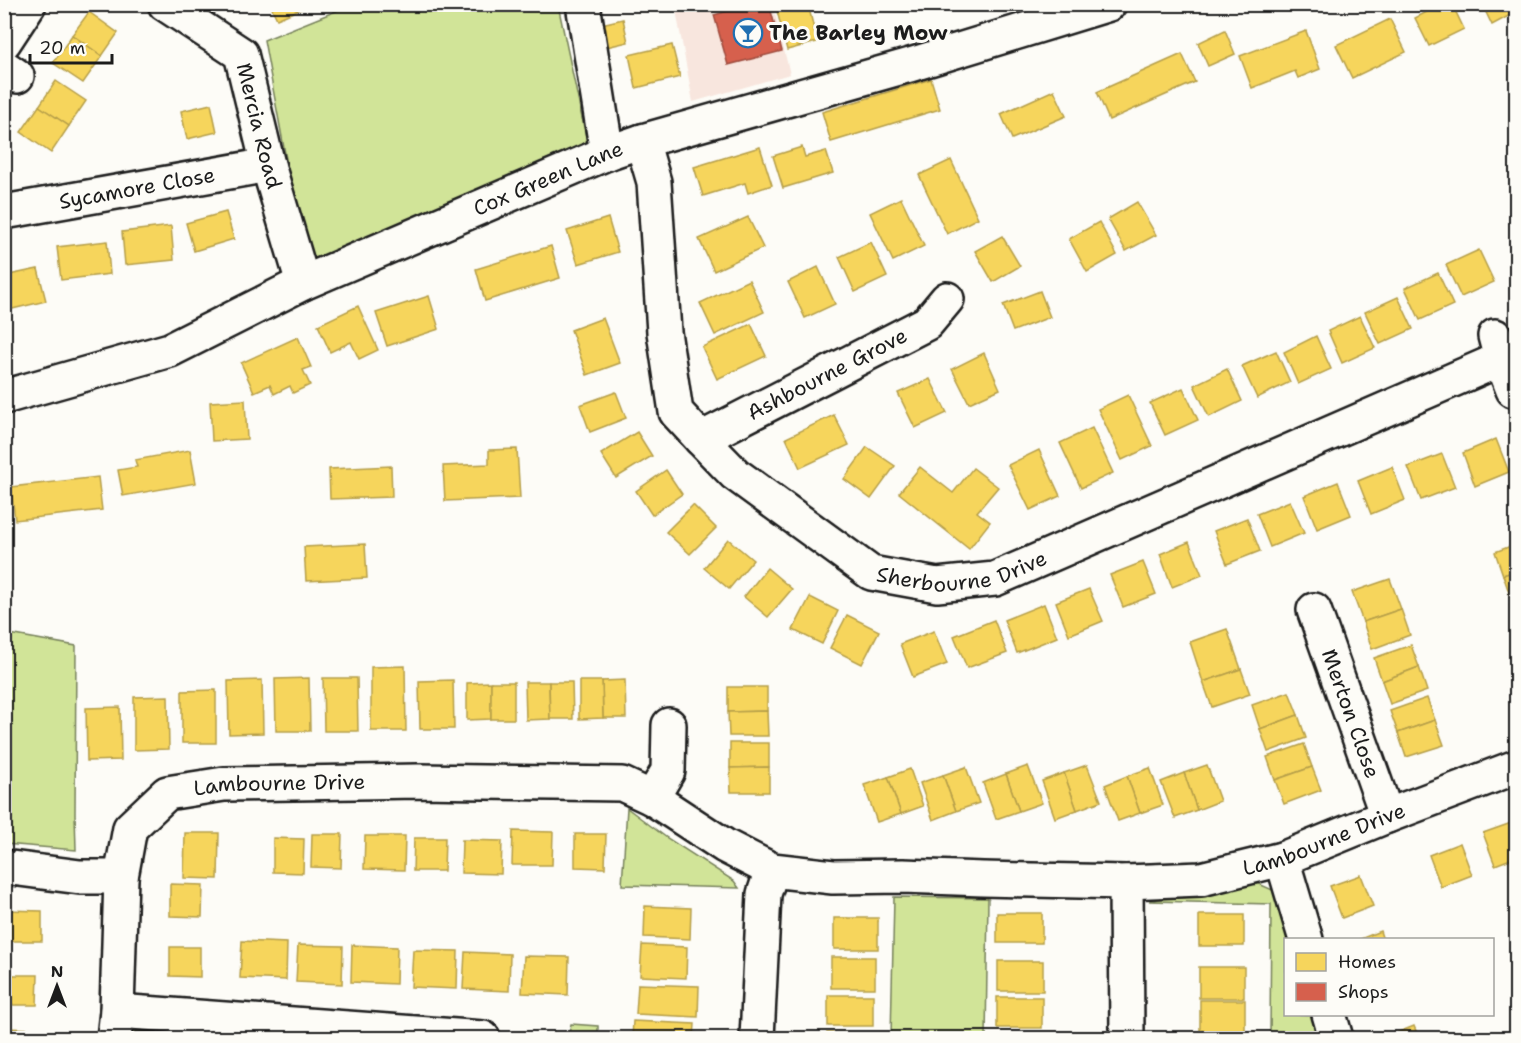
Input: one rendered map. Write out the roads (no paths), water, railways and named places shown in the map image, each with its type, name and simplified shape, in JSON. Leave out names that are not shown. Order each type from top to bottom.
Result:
[{"type":"street","points":[[4,42],[29,4]]},
{"type":"street","points":[[583,4],[607,153]]},
{"type":"street","name":"Cox Green Lane","points":[[4,397],[170,350],[303,283],[607,153],[910,65],[1109,4]]},
{"type":"street","name":"Mercia Road","points":[[179,8],[241,54],[268,165],[303,283]]},
{"type":"street","name":"Sherbourne Drive","points":[[642,141],[654,182],[664,332],[676,412],[735,474],[871,573],[938,585],[995,579],[1498,347],[1514,390]]},
{"type":"street","name":"Sycamore Close","points":[[4,212],[268,165]]},
{"type":"street","name":"Ashbourne Grove","points":[[701,440],[927,323],[947,298]]},
{"type":"street","name":"Merton Close","points":[[1314,610],[1387,816]]},
{"type":"street","points":[[652,798],[668,771],[669,724]]},
{"type":"street","name":"Lambourne Drive","points":[[116,1025],[121,877],[130,828],[167,793],[224,784],[419,781],[622,784],[652,798],[725,846],[772,870],[833,877],[903,876],[1126,882],[1201,879],[1282,859],[1516,767]]},
{"type":"street","points":[[1282,859],[1306,938]]},
{"type":"street","points":[[4,867],[80,877],[121,877]]},
{"type":"street","points":[[757,1038],[764,894],[772,870]]},
{"type":"street","points":[[1126,882],[1127,1038]]},
{"type":"street","points":[[1330,1016],[1336,1038]]},
{"type":"street","points":[[116,1025],[483,1038]]},
{"type":"place","name":"The Barley Mow","points":[[748,33]]}]
